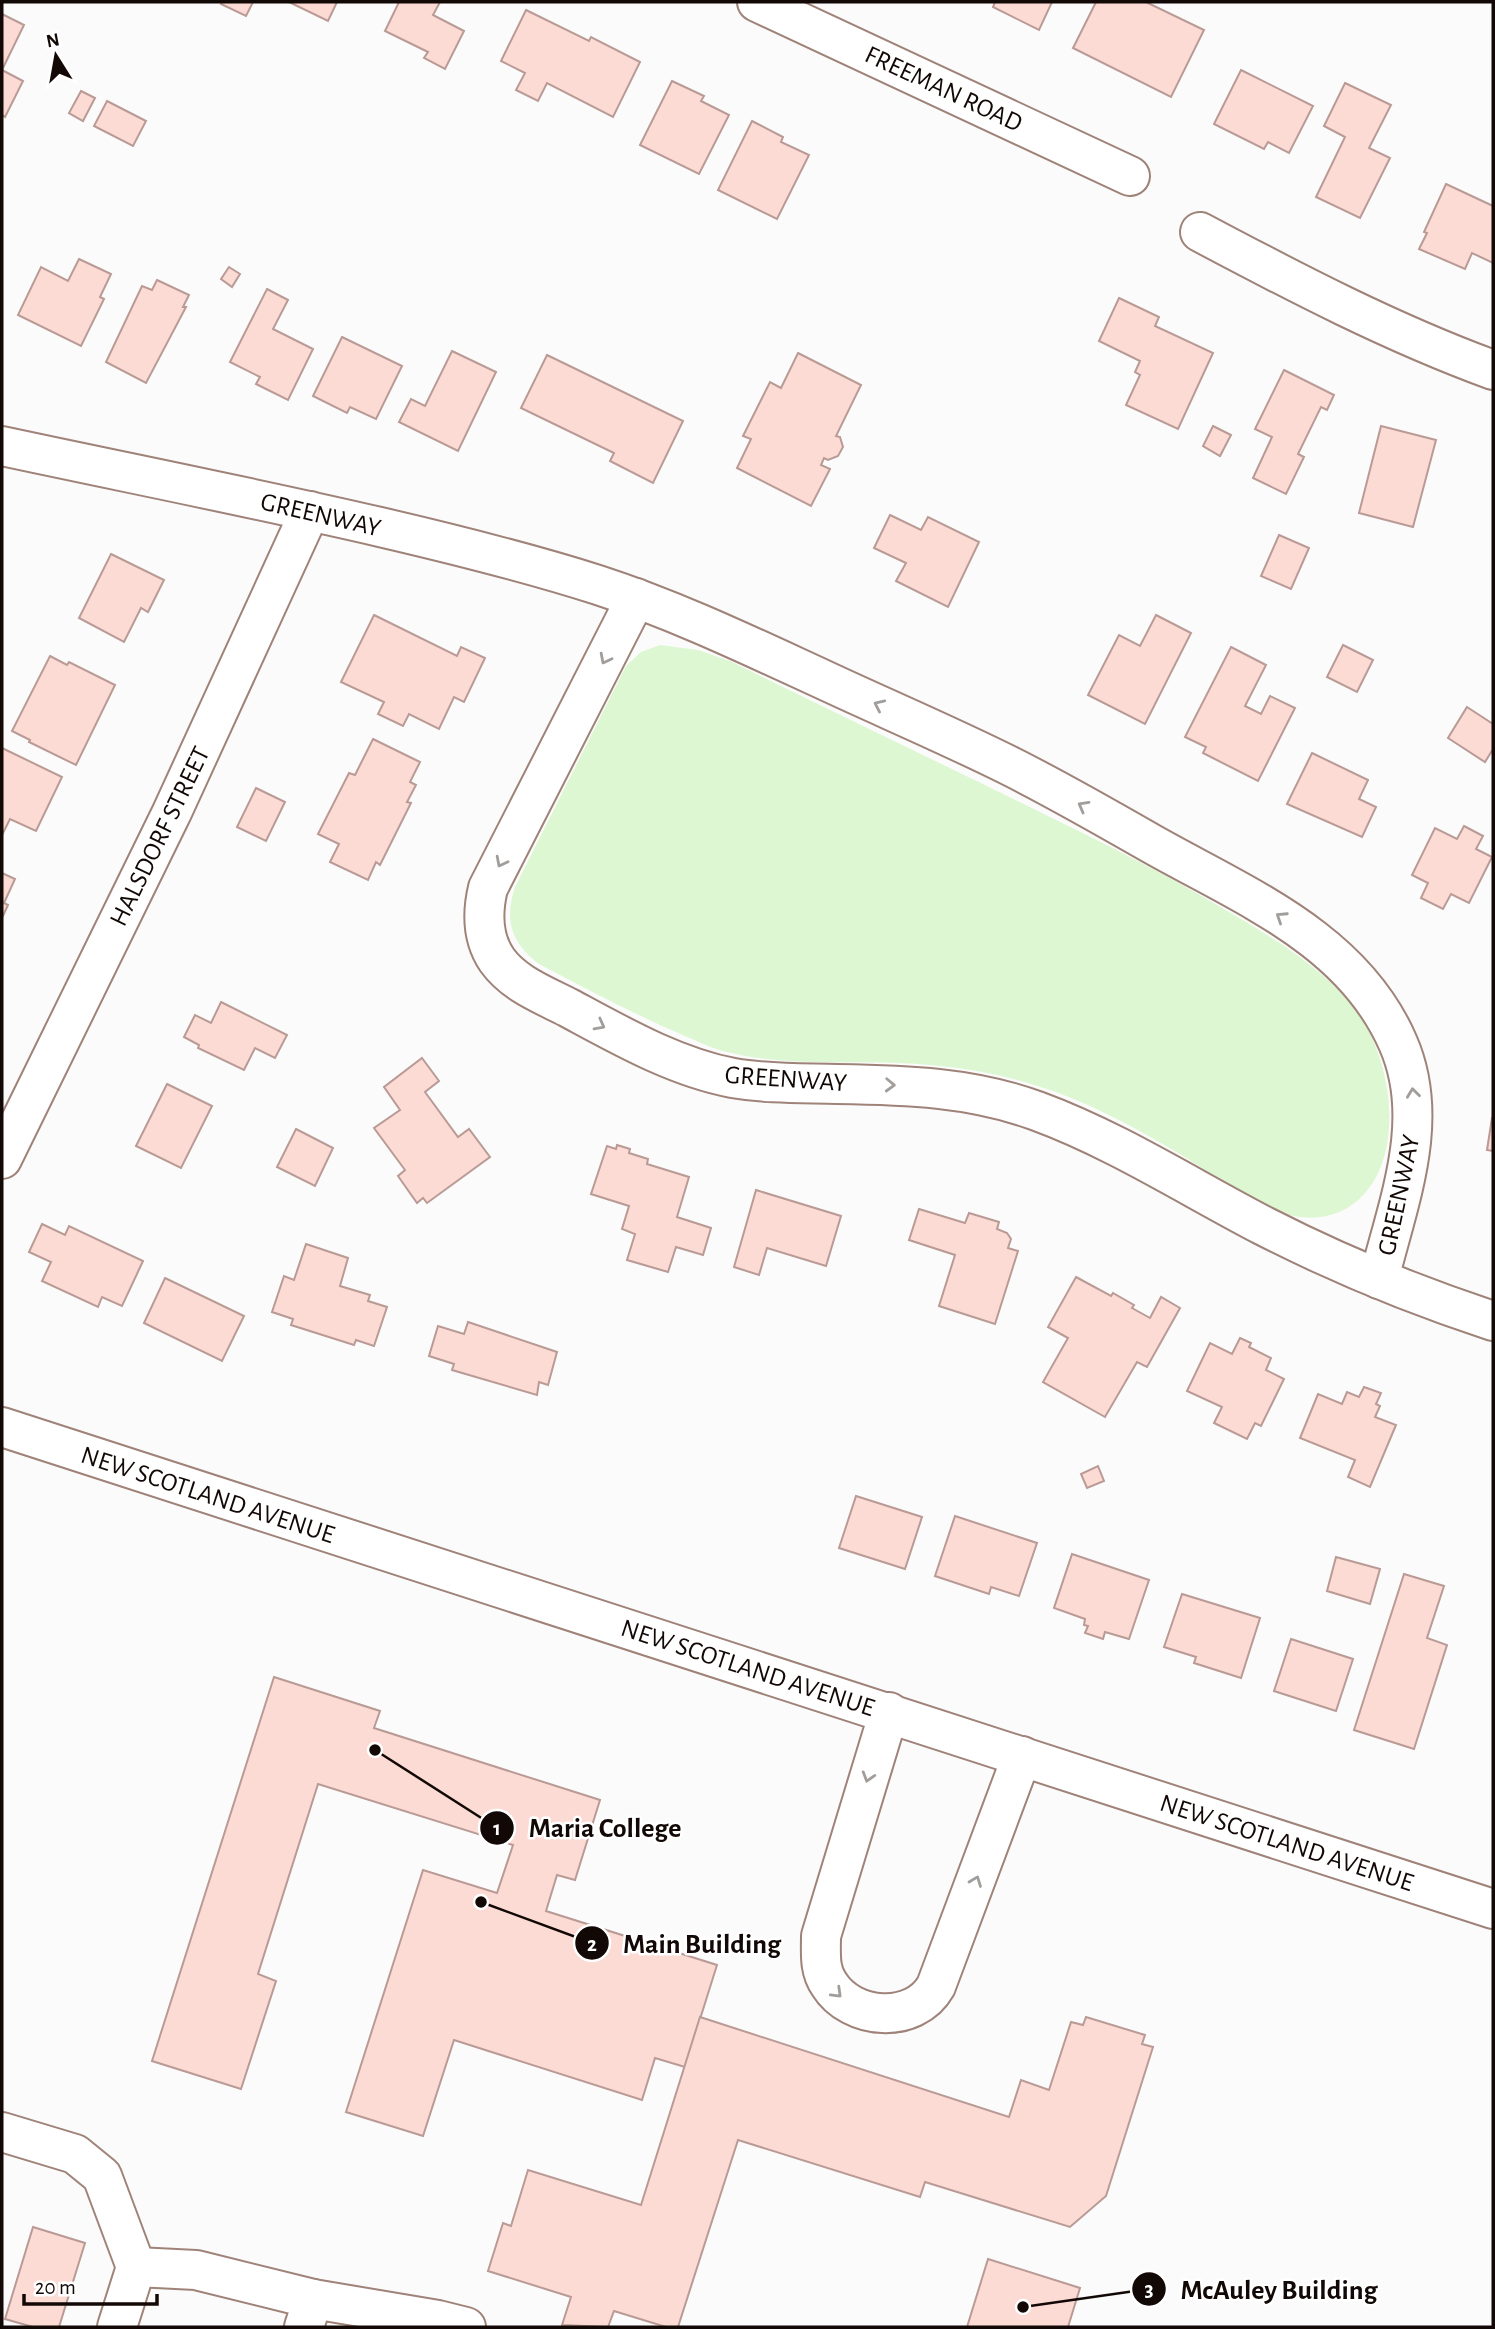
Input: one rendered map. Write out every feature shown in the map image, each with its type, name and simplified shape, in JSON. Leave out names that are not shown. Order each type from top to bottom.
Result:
[{"type":"street","name":"FREEMAN ROAD","points":[[757,2],[1130,176]]},
{"type":"street","points":[[1200,232],[1311,291],[1417,340],[1493,370]]},
{"type":"street","name":"GREENWAY","points":[[2,446],[310,511],[473,549],[636,598],[732,637],[1012,767],[1248,895],[1301,929],[1351,971],[1373,996],[1399,1045],[1413,1095],[1412,1147],[1379,1279]]},
{"type":"street","name":"HALSDORF STREET","points":[[2,1159],[177,800],[310,511]]},
{"type":"street","name":"GREENWAY","points":[[636,598],[488,888],[483,908],[485,929],[491,948],[509,973],[525,985],[620,1035],[695,1068],[730,1077],[775,1083],[943,1088],[995,1098],[1038,1111],[1089,1132],[1265,1227],[1434,1302],[1493,1321]]},
{"type":"street","name":"NEW SCOTLAND AVENUE","points":[[2,1427],[1493,1909]]},
{"type":"street","points":[[889,1712],[821,1936],[820,1959],[827,1982],[835,1993],[863,2009],[895,2014],[917,2007],[929,1998],[941,1973],[1022,1756]]},
{"type":"street","points":[[2,2132],[75,2154],[102,2176],[136,2267],[117,2327]]},
{"type":"street","points":[[136,2267],[196,2270],[308,2313],[372,2319],[438,2320],[466,2327]]},
{"type":"green space","points":[[660,645],[698,650],[730,661],[1070,827],[1203,896],[1306,962],[1348,1000],[1361,1018],[1381,1062],[1387,1086],[1388,1135],[1384,1158],[1368,1189],[1353,1204],[1334,1214],[1312,1218],[1287,1214],[1242,1193],[1129,1125],[1045,1088],[993,1074],[947,1067],[899,1063],[791,1061],[727,1052],[611,1002],[539,964],[522,948],[512,930],[510,910],[515,887],[626,666],[641,652]]},
{"type":"building","points":[[253,2],[246,16],[221,4]]},
{"type":"building","points":[[289,2],[337,2],[328,21]]},
{"type":"building","points":[[399,2],[440,2],[433,15],[464,31],[445,69],[424,58],[428,52],[385,31]]},
{"type":"building","points":[[995,2],[1052,2],[1039,30],[993,7]]},
{"type":"building","points":[[1096,2],[1146,2],[1204,30],[1171,97],[1073,48]]},
{"type":"building","points":[[526,10],[589,41],[591,37],[640,62],[613,117],[547,83],[538,101],[516,90],[525,73],[501,61]]},
{"type":"building","points":[[2,14],[24,25],[2,70]]},
{"type":"building","points":[[2,70],[23,81],[5,117],[2,115]]},
{"type":"building","points":[[1241,70],[1313,106],[1289,153],[1268,142],[1264,149],[1214,124]]},
{"type":"building","points":[[672,81],[704,96],[701,101],[729,115],[699,174],[640,145]]},
{"type":"building","points":[[1345,83],[1391,105],[1369,148],[1390,158],[1360,218],[1316,197],[1345,137],[1324,126]]},
{"type":"building","points":[[81,91],[95,98],[83,121],[69,113]]},
{"type":"building","points":[[107,101],[146,121],[133,146],[94,126]]},
{"type":"building","points":[[752,121],[783,137],[781,142],[809,155],[777,219],[718,190]]},
{"type":"building","points":[[1446,184],[1493,206],[1493,263],[1472,253],[1465,269],[1419,249]]},
{"type":"building","points":[[79,259],[111,274],[100,297],[104,299],[81,346],[18,315],[41,267],[68,281]]},
{"type":"building","points":[[229,267],[240,274],[232,287],[221,279]]},
{"type":"building","points":[[157,280],[189,295],[183,307],[186,307],[146,383],[106,362],[142,286],[152,290]]},
{"type":"building","points":[[267,289],[288,300],[273,329],[313,349],[288,400],[256,384],[260,377],[230,362]]},
{"type":"building","points":[[1119,298],[1159,317],[1155,326],[1213,353],[1178,429],[1126,405],[1140,375],[1135,372],[1140,361],[1099,341]]},
{"type":"building","points":[[342,337],[402,366],[376,419],[350,407],[347,413],[313,396]]},
{"type":"building","points":[[452,351],[496,372],[458,451],[399,422],[411,399],[425,406]]},
{"type":"building","points":[[798,353],[861,385],[836,436],[840,437],[843,447],[838,456],[828,460],[824,458],[821,465],[830,469],[811,506],[737,468],[751,439],[743,436],[770,382],[781,388]]},
{"type":"building","points":[[547,355],[683,421],[653,483],[610,461],[614,453],[521,408]]},
{"type":"building","points":[[1284,370],[1334,395],[1327,410],[1321,407],[1298,454],[1304,457],[1286,494],[1253,478],[1272,437],[1255,429]]},
{"type":"building","points":[[1213,426],[1231,435],[1220,456],[1203,446]]},
{"type":"building","points":[[1381,426],[1436,440],[1413,527],[1359,513]]},
{"type":"building","points":[[890,515],[921,530],[928,517],[979,542],[948,607],[896,581],[906,563],[874,548]]},
{"type":"building","points":[[1279,535],[1309,548],[1291,589],[1261,576]]},
{"type":"building","points":[[111,554],[164,580],[148,612],[141,608],[124,642],[79,618]]},
{"type":"building","points":[[374,615],[457,656],[461,647],[485,658],[464,702],[454,697],[439,729],[409,714],[403,726],[378,714],[384,702],[341,682]]},
{"type":"building","points":[[1156,615],[1191,633],[1145,724],[1088,695],[1119,635],[1140,646]]},
{"type":"building","points":[[1343,645],[1373,660],[1357,692],[1327,677]]},
{"type":"building","points":[[1231,647],[1266,665],[1245,706],[1261,714],[1270,696],[1295,708],[1258,781],[1203,753],[1206,747],[1185,737]]},
{"type":"building","points":[[50,656],[67,665],[69,662],[115,685],[76,765],[12,731]]},
{"type":"building","points":[[1467,707],[1493,724],[1493,749],[1485,762],[1448,738]]},
{"type":"building","points":[[373,739],[420,762],[410,782],[416,785],[407,802],[411,803],[380,865],[376,862],[368,880],[330,862],[339,844],[318,834],[349,773],[355,775]]},
{"type":"building","points":[[2,748],[62,777],[36,831],[10,819],[2,835]]},
{"type":"building","points":[[1312,753],[1368,780],[1359,799],[1376,807],[1362,837],[1287,804]]},
{"type":"building","points":[[256,788],[285,802],[266,841],[237,827]]},
{"type":"building","points":[[1464,826],[1483,836],[1476,849],[1492,857],[1469,903],[1451,894],[1443,909],[1421,898],[1428,883],[1412,875],[1435,828],[1457,839]]},
{"type":"building","points":[[2,873],[15,879],[4,903],[8,905],[2,918]]},
{"type":"building","points":[[221,1002],[287,1035],[275,1058],[255,1048],[244,1070],[198,1048],[199,1045],[184,1037],[195,1015],[211,1023]]},
{"type":"building","points":[[422,1058],[439,1081],[425,1092],[458,1137],[469,1129],[490,1157],[427,1203],[423,1198],[417,1203],[398,1176],[405,1170],[374,1128],[400,1110],[384,1087]]},
{"type":"building","points":[[167,1084],[212,1106],[181,1168],[136,1146]]},
{"type":"building","points":[[1493,1118],[1493,1151],[1487,1150]]},
{"type":"building","points":[[296,1129],[333,1148],[315,1186],[277,1167]]},
{"type":"building","points":[[617,1145],[630,1149],[629,1153],[648,1159],[647,1164],[689,1177],[677,1217],[711,1228],[703,1255],[676,1247],[668,1272],[627,1260],[635,1234],[622,1229],[629,1206],[591,1194],[607,1146],[616,1149]]},
{"type":"building","points":[[756,1190],[841,1216],[826,1266],[767,1248],[759,1275],[734,1267]]},
{"type":"building","points":[[919,1209],[965,1223],[969,1213],[999,1222],[997,1229],[1007,1233],[1011,1239],[1008,1248],[1018,1251],[995,1324],[939,1306],[955,1255],[909,1240]]},
{"type":"building","points":[[42,1224],[65,1235],[69,1226],[143,1261],[122,1306],[102,1297],[98,1307],[42,1281],[51,1262],[29,1252]]},
{"type":"building","points":[[306,1244],[348,1258],[340,1286],[370,1295],[368,1301],[387,1307],[374,1346],[356,1340],[354,1345],[291,1325],[293,1319],[272,1312],[284,1276],[294,1280]]},
{"type":"building","points":[[1076,1277],[1111,1296],[1113,1293],[1150,1318],[1161,1297],[1180,1308],[1147,1367],[1137,1362],[1105,1417],[1043,1382],[1068,1338],[1048,1327]]},
{"type":"building","points":[[165,1278],[244,1316],[222,1361],[144,1323]]},
{"type":"building","points":[[468,1322],[557,1352],[548,1385],[539,1382],[537,1395],[452,1370],[454,1364],[429,1356],[438,1326],[464,1334]]},
{"type":"building","points":[[1240,1338],[1251,1343],[1249,1347],[1271,1358],[1266,1370],[1284,1379],[1261,1426],[1255,1423],[1247,1439],[1214,1423],[1222,1407],[1187,1391],[1210,1343],[1232,1354]]},
{"type":"building","points":[[1364,1387],[1381,1393],[1376,1404],[1380,1406],[1375,1417],[1396,1425],[1370,1487],[1348,1477],[1355,1460],[1300,1438],[1318,1394],[1342,1404],[1347,1392],[1359,1397]]},
{"type":"building","points":[[1098,1466],[1104,1481],[1087,1488],[1081,1474]]},
{"type":"building","points":[[856,1496],[922,1517],[905,1569],[839,1548]]},
{"type":"building","points":[[955,1516],[1037,1543],[1019,1596],[991,1587],[989,1594],[935,1576]]},
{"type":"building","points":[[1072,1554],[1149,1580],[1129,1639],[1105,1632],[1103,1639],[1085,1633],[1088,1626],[1084,1625],[1085,1619],[1054,1608]]},
{"type":"building","points":[[1336,1557],[1380,1569],[1370,1604],[1327,1591]]},
{"type":"building","points":[[1404,1574],[1444,1586],[1427,1638],[1447,1645],[1414,1749],[1354,1730]]},
{"type":"building","points":[[1182,1594],[1260,1618],[1241,1678],[1194,1663],[1196,1657],[1164,1647]]},
{"type":"building","points":[[1291,1639],[1353,1659],[1336,1711],[1274,1691]]},
{"type":"building","points":[[274,1677],[380,1711],[374,1728],[600,1800],[575,1880],[557,1875],[546,1911],[717,1965],[685,2067],[655,2058],[642,2100],[454,2040],[423,2136],[346,2112],[423,1870],[497,1893],[513,1845],[318,1784],[258,1974],[276,1981],[241,2089],[152,2061]]},
{"type":"building","points":[[700,2017],[1009,2117],[1021,2080],[1049,2090],[1071,2022],[1083,2025],[1086,2017],[1145,2035],[1142,2044],[1153,2047],[1106,2196],[1070,2227],[925,2182],[920,2197],[738,2140],[678,2327],[666,2327],[614,2311],[608,2327],[562,2325],[571,2297],[488,2271],[503,2223],[511,2226],[528,2170],[641,2205]]},
{"type":"building","points":[[33,2227],[85,2243],[59,2327],[33,2327],[5,2319]]},
{"type":"building","points":[[988,2259],[1080,2288],[1068,2327],[967,2327]]},
{"type":"place","name":"Maria College","points":[[375,1750]]},
{"type":"place","name":"Main Building","points":[[481,1902]]},
{"type":"place","name":"McAuley Building","points":[[1023,2307]]}]
